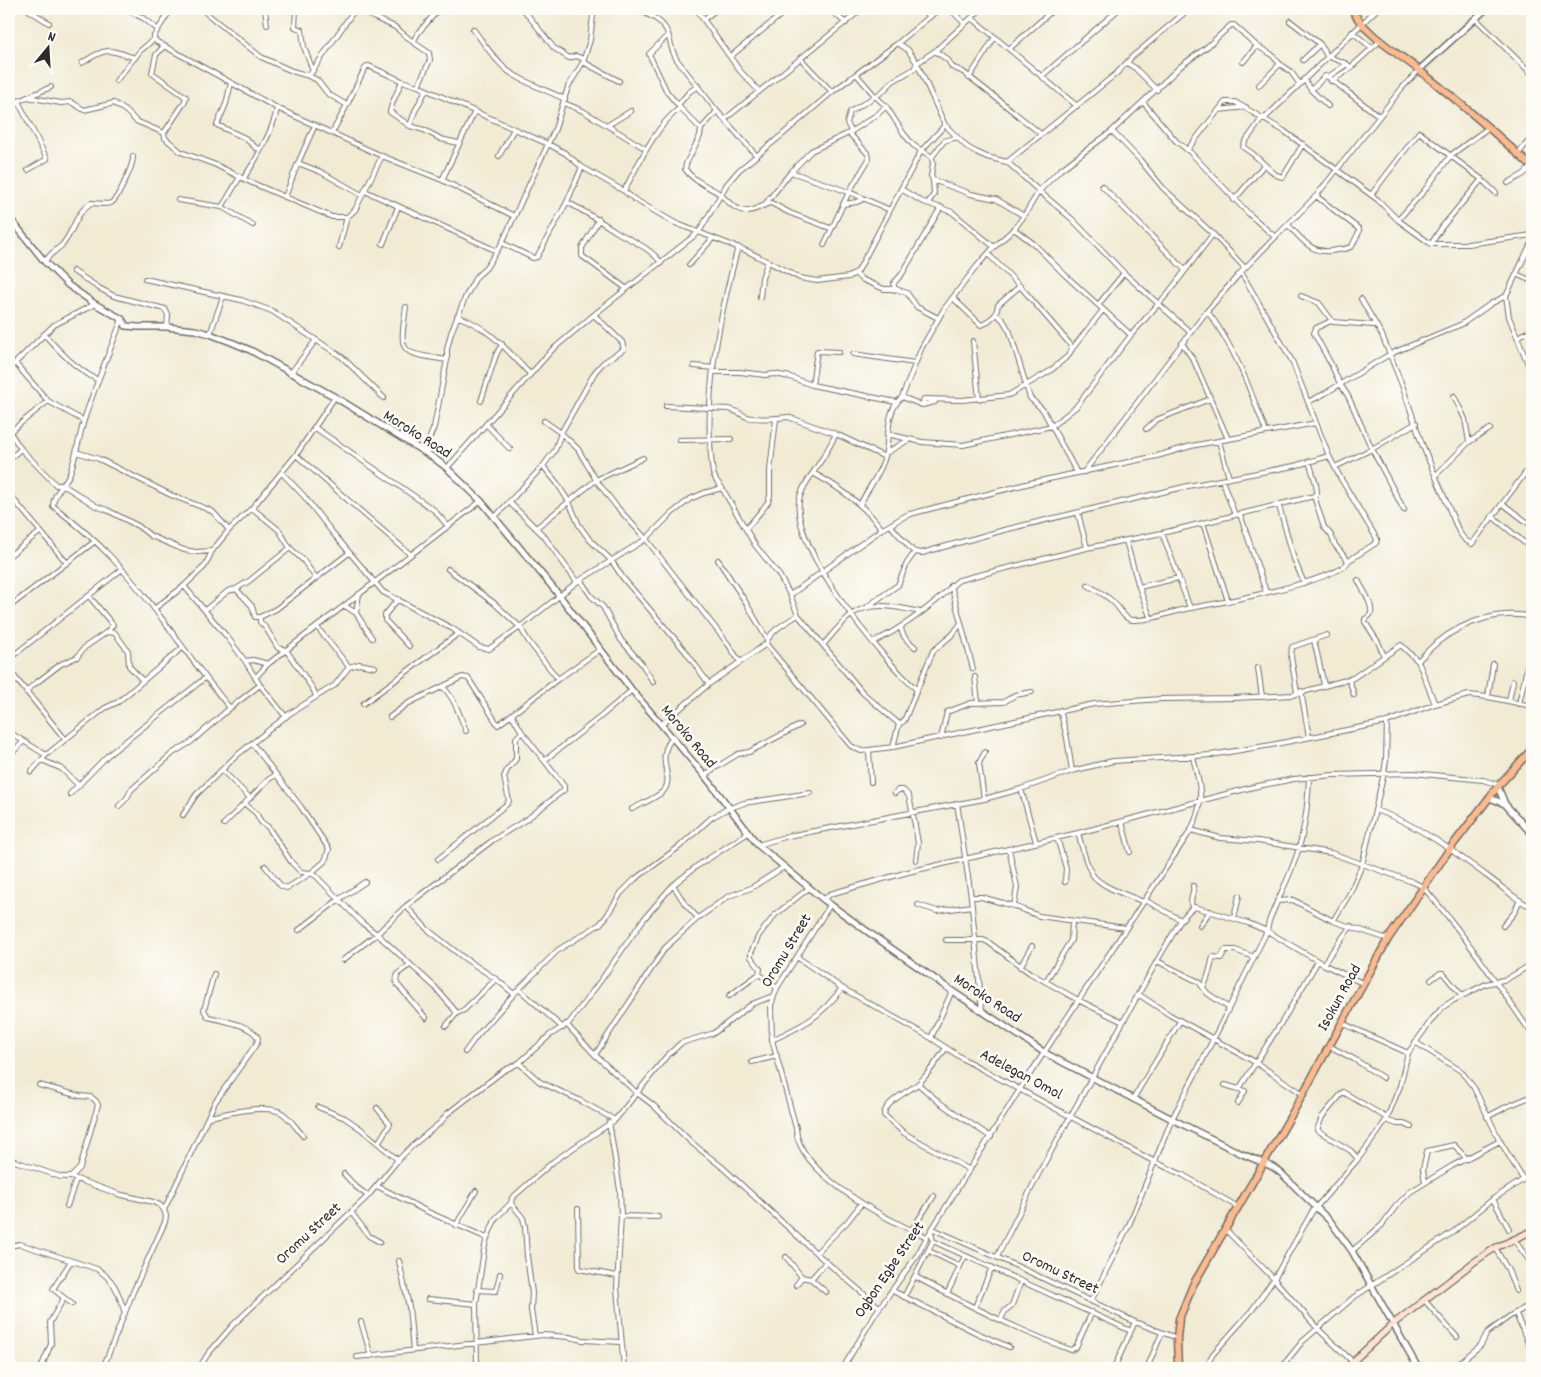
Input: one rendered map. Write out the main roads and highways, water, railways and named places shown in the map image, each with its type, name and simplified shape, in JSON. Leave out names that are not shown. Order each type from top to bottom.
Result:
[{"type":"main road","points":[[1352,9],[1380,40],[1419,70],[1532,167]]},
{"type":"main road","name":"Isokun Road","points":[[1178,1368],[1177,1338],[1181,1311],[1193,1285],[1303,1094],[1388,939],[1448,850],[1499,786],[1532,749]]},
{"type":"main road","points":[[1350,1366],[1393,1324],[1474,1262],[1495,1248],[1532,1231]]}]
